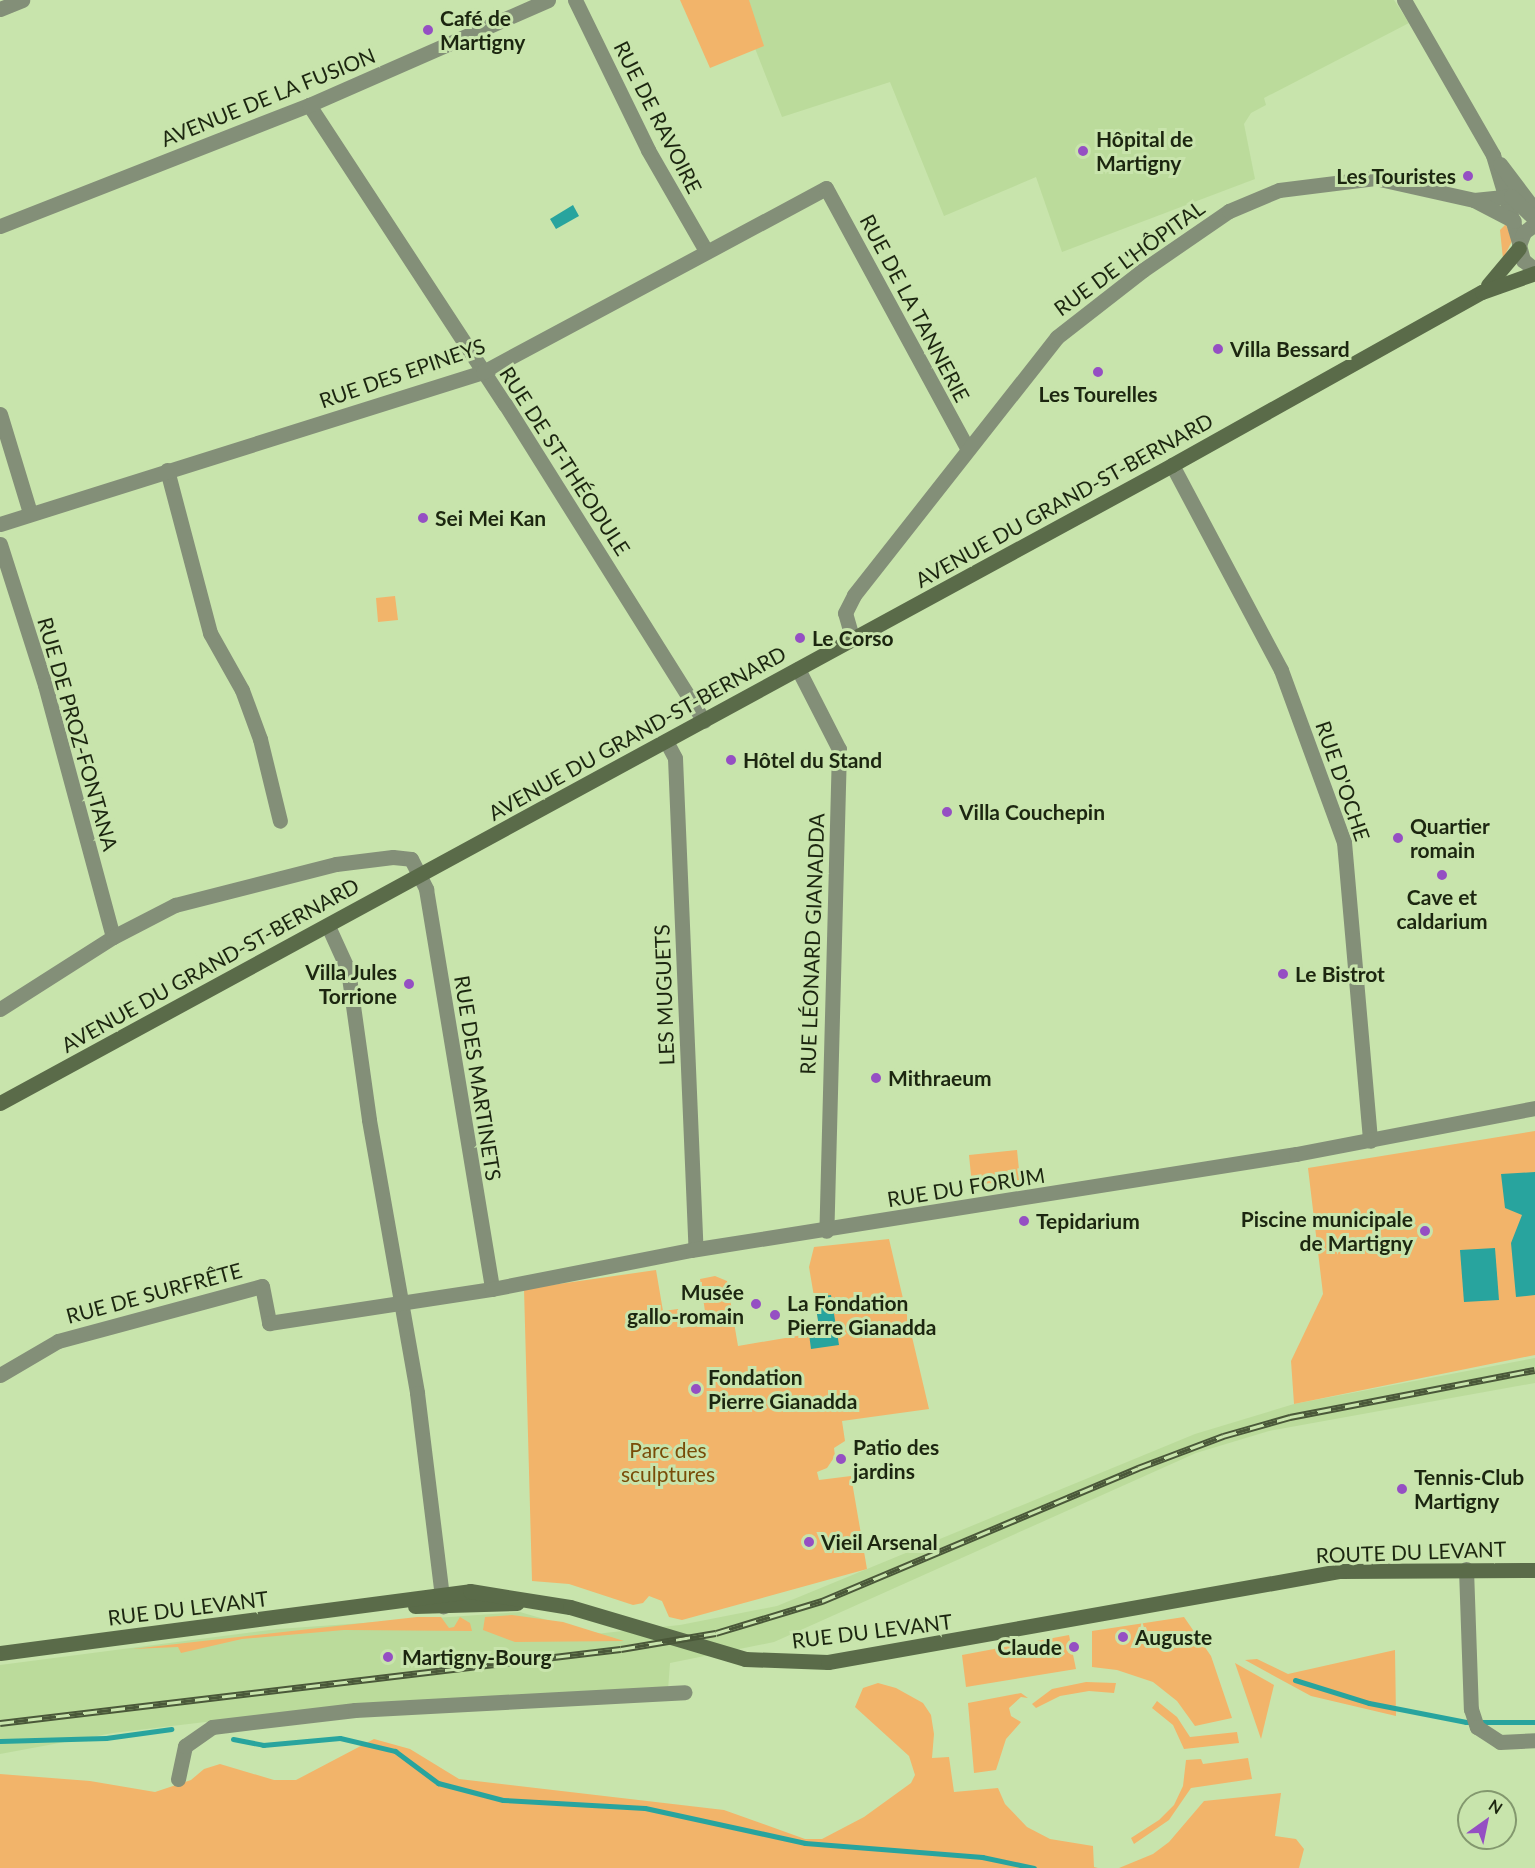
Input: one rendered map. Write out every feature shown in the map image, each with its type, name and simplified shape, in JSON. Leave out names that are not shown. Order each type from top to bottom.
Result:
[{"type":"street","points":[[0,9],[22,0]]},
{"type":"street","name":"AVENUE DE LA FUSION","points":[[0,226],[309,105],[548,0]]},
{"type":"street","name":"RUE DE RAVOIRE","points":[[575,0],[648,150],[706,251]]},
{"type":"street","points":[[1404,0],[1493,155],[1535,209]]},
{"type":"street","name":"RUE DE ST-THÉODULE","points":[[309,105],[483,372],[704,721]]},
{"type":"street","points":[[1493,155],[1514,221],[1523,260],[1535,271]]},
{"type":"street","name":"RUE DE L'HÔPITAL","points":[[852,638],[845,623],[848,604],[967,448],[1065,330],[1143,270],[1244,203],[1279,190],[1360,178],[1387,180],[1474,200],[1514,221]]},
{"type":"street","name":"RUE DES EPINEYS","points":[[0,525],[30,513],[483,372],[826,189]]},
{"type":"street","name":"RUE DE LA TANNERIE","points":[[826,189],[967,448]]},
{"type":"street","points":[[1474,200],[1505,195],[1516,200],[1535,219]]},
{"type":"street","points":[[1519,245],[1535,224]]},
{"type":"street","name":"AVENUE DU GRAND-ST-BERNARD","points":[[1482,291],[1519,245]]},
{"type":"street","name":"AVENUE DU GRAND-ST-BERNARD","points":[[0,1103],[1172,465],[1482,291],[1535,271]]},
{"type":"street","points":[[0,414],[30,513]]},
{"type":"street","name":"RUE D'OCHE","points":[[1172,465],[1281,670],[1344,842],[1370,1141]]},
{"type":"street","points":[[167,470],[210,633],[242,690],[260,739],[280,821]]},
{"type":"street","name":"RUE DE PROZ-FONTANA","points":[[0,544],[45,685],[113,937]]},
{"type":"street","name":"RUE LÉONARD GIANADDA","points":[[798,669],[839,749],[826,1231]]},
{"type":"street","name":"LES MUGUETS","points":[[666,741],[675,758],[696,1249]]},
{"type":"street","points":[[0,1009],[113,937],[175,905],[294,872],[403,856],[411,859],[421,874]]},
{"type":"street","name":"RUE DES MARTINETS","points":[[421,874],[426,889],[492,1288]]},
{"type":"street","points":[[328,926],[348,970],[369,1120],[404,1301],[442,1600]]},
{"type":"street","name":"RUE DU FORUM","points":[[404,1301],[492,1288],[696,1249],[826,1231],[1370,1141],[1535,1108]]},
{"type":"street","name":"RUE DE SURFRÊTE","points":[[0,1375],[58,1341],[261,1286],[269,1323],[404,1301]]},
{"type":"street","points":[[1466,1569],[1471,1709],[1477,1727],[1500,1742],[1535,1740]]},
{"type":"street","name":"ROUTE DU LEVANT","points":[[1183,1598],[1340,1571],[1535,1570]]},
{"type":"street","name":"RUE DU LEVANT","points":[[0,1653],[382,1605],[442,1600],[535,1601],[570,1607],[719,1653],[794,1664],[887,1654],[1183,1598]]},
{"type":"street","points":[[177,1779],[185,1746],[212,1727],[355,1710],[685,1692]]},
{"type":"shaded area","name":"Hôpital de Martigny","points":[[736,0],[1394,0],[1409,23],[1264,98],[1266,105],[1251,113],[1244,124],[1255,179],[1062,252],[1036,177],[944,216],[890,82],[782,117]]},
{"type":"shaded area","points":[[1535,1358],[1535,1383],[1269,1431],[1196,1453],[774,1642],[670,1663],[668,1690],[332,1707],[113,1733],[0,1754],[0,1665],[278,1629],[520,1612],[595,1634],[680,1625],[777,1606],[1195,1434],[1294,1404]]},
{"type":"green space","points":[[680,0],[749,0],[764,46],[710,68]]},
{"type":"green space","points":[[1506,224],[1512,241],[1503,259],[1500,230]]},
{"type":"green space","points":[[395,596],[398,620],[378,622],[376,598]]},
{"type":"green space","name":"Piscine municipale de Martigny","points":[[1535,1131],[1535,1355],[1294,1404],[1291,1361],[1323,1294],[1308,1168]]},
{"type":"green space","points":[[1017,1150],[1020,1180],[972,1185],[969,1155]]},
{"type":"green space","name":"Parc des sculptures","points":[[889,1239],[929,1409],[842,1421],[845,1441],[834,1448],[835,1456],[827,1468],[817,1472],[819,1480],[851,1476],[867,1569],[682,1620],[669,1617],[662,1601],[649,1596],[643,1603],[633,1605],[569,1584],[532,1581],[524,1289],[656,1270],[663,1311],[678,1309],[681,1328],[707,1324],[700,1279],[715,1276],[727,1281],[738,1346],[820,1332],[809,1267],[814,1247]]},
{"type":"green space","points":[[512,1615],[563,1622],[624,1641],[515,1642],[483,1630],[485,1617]]},
{"type":"green space","points":[[417,1617],[441,1617],[449,1628],[454,1627],[460,1617],[470,1623],[472,1631],[344,1630],[242,1639],[181,1653],[178,1647],[132,1649]]},
{"type":"green space","points":[[1184,1617],[1211,1656],[1232,1718],[1195,1726],[1177,1701],[1153,1682],[1117,1670],[1092,1667],[1092,1631]]},
{"type":"green space","points":[[1069,1635],[1076,1669],[966,1687],[962,1655]]},
{"type":"green space","points":[[1395,1650],[1396,1716],[1311,1696],[1245,1660],[1257,1659],[1288,1674]]},
{"type":"green space","points":[[1235,1663],[1274,1685],[1261,1739]]},
{"type":"green space","points":[[1086,1682],[1116,1683],[1114,1693],[1089,1691],[1060,1696],[1036,1708],[1032,1704],[1052,1689]]},
{"type":"green space","points":[[878,1683],[896,1688],[923,1703],[931,1715],[934,1734],[932,1758],[949,1757],[954,1792],[998,1788],[1005,1804],[1027,1827],[1050,1839],[1093,1846],[1094,1867],[1098,1868],[0,1868],[0,1774],[90,1781],[155,1792],[191,1780],[204,1769],[220,1764],[274,1780],[296,1780],[374,1739],[410,1749],[459,1779],[724,1810],[805,1839],[822,1839],[864,1817],[911,1783],[915,1775],[909,1756],[855,1707],[863,1688]]},
{"type":"green space","points":[[1021,1693],[1028,1698],[1021,1697],[1009,1708],[1011,1716],[1021,1722],[1006,1739],[996,1770],[974,1773],[968,1703]]},
{"type":"green space","points":[[1157,1701],[1177,1717],[1190,1737],[1237,1732],[1239,1743],[1184,1749],[1173,1725],[1152,1708]]},
{"type":"green space","points":[[1248,1758],[1252,1779],[1191,1788],[1169,1820],[1134,1844],[1131,1838],[1159,1820],[1174,1805],[1183,1786],[1186,1760],[1201,1759],[1203,1764]]},
{"type":"green space","points":[[1281,1793],[1275,1836],[1296,1839],[1304,1849],[1299,1868],[1119,1868],[1153,1854],[1169,1842],[1204,1801]]},
{"type":"water","points":[[573,205],[579,216],[556,229],[550,219]]},
{"type":"water","points":[[1535,1172],[1535,1295],[1516,1297],[1511,1243],[1522,1215],[1505,1208],[1501,1174]]},
{"type":"water","points":[[1495,1248],[1499,1300],[1464,1302],[1460,1250]]},
{"type":"water","points":[[831,1295],[839,1345],[811,1349],[809,1334],[820,1332],[814,1297]]},
{"type":"waterway","points":[[1295,1680],[1369,1703],[1466,1722],[1535,1722]]},
{"type":"waterway","points":[[0,1741],[106,1738],[171,1729]]},
{"type":"waterway","points":[[233,1739],[263,1745],[340,1738],[395,1751],[438,1783],[503,1800],[645,1808],[805,1843],[982,1857],[1034,1868]]},
{"type":"railway","points":[[0,1723],[621,1649],[716,1633],[822,1601],[1138,1468],[1223,1436],[1290,1417],[1535,1370]]},
{"type":"place","name":"Café de Martigny","points":[[428,30]]},
{"type":"place","name":"Hôpital de Martigny","points":[[1083,151]]},
{"type":"place","name":"Les Touristes","points":[[1468,176]]},
{"type":"place","name":"Villa Bessard","points":[[1218,349]]},
{"type":"place","name":"Les Tourelles","points":[[1098,372]]},
{"type":"place","name":"Sei Mei Kan","points":[[423,518]]},
{"type":"place","name":"Le Corso","points":[[800,638]]},
{"type":"place","name":"Hôtel du Stand","points":[[731,760]]},
{"type":"place","name":"Villa Couchepin","points":[[947,812]]},
{"type":"place","name":"Quartier romain","points":[[1398,838]]},
{"type":"place","name":"Cave et caldarium","points":[[1442,875]]},
{"type":"place","name":"Le Bistrot","points":[[1283,974]]},
{"type":"place","name":"Villa Jules Torrione","points":[[409,984]]},
{"type":"place","name":"Mithraeum","points":[[876,1078]]},
{"type":"place","name":"Tepidarium","points":[[1024,1221]]},
{"type":"place","name":"Piscine municipale de Martigny","points":[[1425,1231]]},
{"type":"place","name":"Musée gallo-romain","points":[[756,1304]]},
{"type":"place","name":"La Fondation Pierre Gianadda","points":[[775,1315]]},
{"type":"place","name":"Fondation Pierre Gianadda","points":[[696,1389]]},
{"type":"place","name":"Patio des jardins","points":[[841,1459]]},
{"type":"place","name":"Tennis-Club Martigny","points":[[1402,1489]]},
{"type":"place","name":"Vieil Arsenal","points":[[809,1542]]},
{"type":"place","name":"Auguste","points":[[1123,1637]]},
{"type":"place","name":"Claude","points":[[1074,1647]]},
{"type":"place","name":"Martigny-Bourg","points":[[388,1657]]}]
